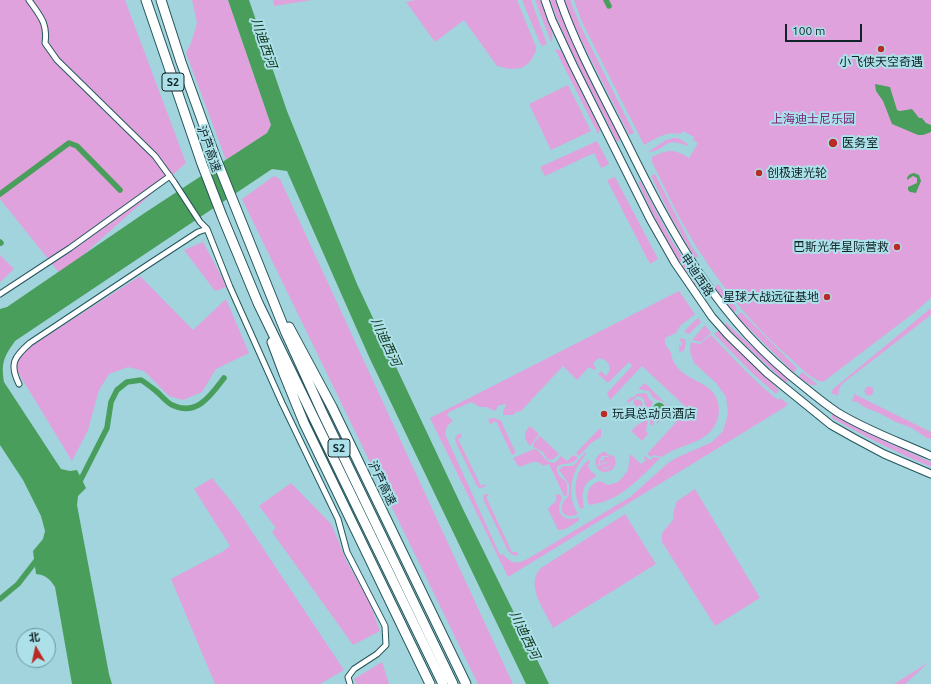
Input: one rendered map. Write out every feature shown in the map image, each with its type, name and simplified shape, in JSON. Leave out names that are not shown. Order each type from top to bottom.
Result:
[{"type":"highway","name":"沪芦高速","points":[[146,0],[202,164],[258,303],[296,404],[430,684]]},
{"type":"highway","name":"沪芦高速","points":[[161,0],[214,156],[304,374],[454,684]]},
{"type":"highway","name":"沪芦高速","points":[[271,295],[309,362],[332,407],[438,627],[468,684]]},
{"type":"highway","name":"沪芦高速","points":[[258,303],[443,684]]},
{"type":"highway","points":[[382,584],[427,684]]},
{"type":"street","points":[[28,0],[42,19],[47,31],[46,43],[57,60],[155,156],[200,222],[207,229],[230,287],[282,403],[338,519],[347,552],[385,626],[386,645],[377,654],[354,669],[348,677],[350,684]]},
{"type":"street","name":"申迪西路","points":[[545,0],[552,20],[573,64],[650,219],[676,263],[712,317],[767,373],[831,425],[884,454],[931,474]]},
{"type":"street","name":"申迪西路","points":[[560,0],[574,36],[655,199],[697,271],[730,317],[753,342],[788,375],[837,412],[859,424],[931,456]]},
{"type":"street","points":[[0,294],[70,248],[170,176]]},
{"type":"street","points":[[19,384],[15,375],[14,361],[24,348],[198,232],[207,229]]},
{"type":"green space","points":[[0,0],[125,0],[186,163],[61,275],[0,199]]},
{"type":"green space","points":[[192,0],[228,0],[271,125],[267,133],[226,160],[186,53],[191,43],[197,23]]},
{"type":"green space","points":[[273,0],[312,0],[274,6]]},
{"type":"green space","points":[[415,0],[517,0],[536,47],[536,51],[530,62],[522,68],[510,69],[497,66],[464,20],[435,42],[406,2]]},
{"type":"green space","points":[[522,0],[531,0],[547,44],[542,46],[539,41]]},
{"type":"green space","points":[[535,0],[540,0],[549,21],[552,33],[551,42]]},
{"type":"green space","points":[[550,0],[555,0],[564,22],[621,139],[617,142],[564,36]]},
{"type":"green space","points":[[564,0],[570,0],[581,27],[634,133],[629,135],[571,20]]},
{"type":"green space","name":"上海迪士尼乐园","points":[[574,0],[931,0],[931,298],[915,312],[823,382],[805,372],[775,345],[750,319],[716,276],[684,225],[652,162],[652,157],[670,151],[674,151],[689,158],[698,143],[693,140],[694,137],[683,131],[681,134],[666,134],[644,145],[582,22]]},
{"type":"green space","points":[[555,49],[562,51],[599,126],[600,130],[598,134]]},
{"type":"green space","points":[[568,85],[591,131],[551,150],[529,104]]},
{"type":"green space","points":[[678,138],[688,144],[687,146],[674,142],[669,143],[654,151],[648,152],[666,140]]},
{"type":"green space","points":[[597,141],[609,164],[601,168],[594,153],[545,176],[540,167]]},
{"type":"green space","points":[[655,174],[698,256],[695,258],[672,219],[651,176]]},
{"type":"green space","points":[[274,176],[280,179],[513,684],[478,684],[242,199]]},
{"type":"green space","points":[[615,177],[658,259],[650,264],[607,180]]},
{"type":"green space","points":[[640,181],[673,243],[704,288],[700,291],[682,265],[658,224],[638,182]]},
{"type":"green space","points":[[203,242],[227,287],[215,291],[184,250]]},
{"type":"green space","points":[[0,255],[14,269],[0,282]]},
{"type":"green space","points":[[140,276],[193,330],[226,299],[249,353],[216,369],[202,392],[183,400],[169,396],[144,371],[128,367],[109,374],[99,390],[88,430],[72,461],[16,369],[18,358],[25,350]]},
{"type":"green space","points":[[718,284],[737,309],[734,312],[714,288]]},
{"type":"green space","points":[[679,291],[695,314],[680,326],[676,333],[665,338],[665,343],[671,353],[673,361],[679,369],[711,390],[715,395],[719,406],[718,418],[716,424],[703,438],[673,450],[662,457],[654,455],[651,457],[647,454],[688,409],[642,366],[610,400],[607,393],[632,366],[629,362],[608,383],[598,374],[601,371],[606,376],[609,370],[609,365],[607,362],[599,358],[593,363],[596,368],[594,370],[589,367],[577,380],[563,366],[520,412],[517,411],[513,415],[503,415],[506,404],[499,405],[495,411],[486,407],[480,407],[471,402],[449,412],[447,415],[453,421],[447,426],[445,434],[500,555],[503,554],[510,561],[516,563],[527,559],[630,497],[668,463],[712,442],[723,431],[728,414],[726,397],[716,383],[694,363],[690,352],[691,342],[700,344],[711,335],[760,385],[778,400],[780,398],[788,404],[508,577],[430,418]]},
{"type":"green space","points":[[931,308],[931,315],[842,384],[839,389],[838,396],[831,393],[833,389]]},
{"type":"green space","points":[[741,312],[797,368],[794,373],[736,316]]},
{"type":"green space","points":[[698,318],[701,322],[689,334],[684,332],[690,325]]},
{"type":"green space","points":[[726,323],[789,379],[786,383],[726,327]]},
{"type":"green space","points":[[705,325],[711,333],[701,342],[692,340]]},
{"type":"green space","points":[[719,330],[779,390],[776,394],[753,374],[714,334]]},
{"type":"green space","points":[[680,338],[686,340],[684,351],[679,352],[679,345],[682,346]]},
{"type":"green space","points":[[802,372],[817,385],[811,385],[798,377]]},
{"type":"green space","points":[[645,383],[666,404],[653,398],[649,391],[638,389]]},
{"type":"green space","points":[[869,386],[874,391],[869,396],[864,391]]},
{"type":"green space","points":[[637,394],[647,394],[649,399],[653,402],[650,409],[654,416],[654,423],[652,426],[650,424],[650,418],[646,410],[644,399],[638,396],[628,403],[627,401]]},
{"type":"green space","points":[[854,394],[931,432],[931,439],[925,437],[912,428],[852,401]]},
{"type":"green space","points":[[635,399],[642,402],[643,411],[648,418],[646,431],[648,434],[642,441],[631,431],[643,422],[644,418],[641,414],[636,414],[637,407],[633,403]]},
{"type":"green space","points":[[666,404],[672,410],[657,424],[657,418],[663,417],[666,413]]},
{"type":"green space","points":[[832,413],[874,436],[931,462],[931,467],[868,438],[844,425],[832,418]]},
{"type":"green space","points":[[495,418],[501,421],[516,453],[512,455],[496,421],[490,424],[488,419]]},
{"type":"green space","points":[[530,426],[539,434],[530,446],[526,441],[525,434]]},
{"type":"green space","points":[[599,429],[601,429],[601,437],[591,443],[579,456],[576,453]]},
{"type":"green space","points":[[460,433],[462,437],[458,439],[481,486],[485,484],[485,487],[479,488],[477,486],[456,443],[455,437]]},
{"type":"green space","points":[[540,436],[559,454],[554,459],[547,459],[543,452],[533,447],[534,442]]},
{"type":"green space","points":[[534,449],[538,451],[547,461],[555,463],[561,456],[567,461],[573,455],[577,457],[577,459],[569,464],[557,467],[560,477],[567,483],[566,496],[564,496],[549,464],[543,466],[538,462],[532,462],[519,467],[513,458]]},
{"type":"green space","points":[[603,452],[606,452],[612,456],[613,455],[615,459],[616,464],[612,470],[608,472],[604,472],[596,467],[600,465],[604,469],[609,468],[612,462],[608,456],[602,456],[599,460],[599,464],[596,466],[596,458]]},
{"type":"green space","points":[[585,453],[587,453],[574,474],[571,490],[574,506],[578,514],[568,516],[563,513],[562,506],[569,494],[569,484],[559,470],[563,466],[573,466]]},
{"type":"green space","points":[[630,454],[641,464],[646,460],[644,458],[645,456],[650,460],[654,457],[660,458],[628,488],[613,498],[591,505],[588,503],[587,495],[593,484],[600,481],[608,485],[618,482],[622,478],[628,470]]},
{"type":"green space","points":[[604,457],[608,457],[612,461],[611,465],[607,468],[600,465],[609,462],[604,463]]},
{"type":"green space","points":[[589,460],[590,462],[588,466],[596,477],[591,479],[585,486],[583,494],[584,507],[581,509],[576,497],[576,483],[580,469]]},
{"type":"green space","points":[[212,478],[235,506],[344,670],[320,684],[215,684],[171,579],[222,552],[230,546],[194,489]]},
{"type":"green space","points":[[291,483],[331,524],[346,560],[370,603],[380,631],[353,645],[272,532],[276,528],[259,506]]},
{"type":"green space","points":[[695,489],[760,598],[715,626],[662,542],[662,533],[673,520],[677,501]]},
{"type":"green space","points":[[560,494],[562,498],[559,511],[561,514],[569,519],[579,517],[578,521],[563,530],[558,530],[548,509],[555,502],[556,495]]},
{"type":"green space","points":[[483,495],[489,495],[486,497],[512,552],[517,552],[517,556],[511,554],[507,549],[484,501]]},
{"type":"green space","points":[[625,514],[656,564],[553,628],[541,606],[535,590],[536,574],[541,568]]},
{"type":"green space","points":[[382,662],[389,684],[357,684],[354,679]]},
{"type":"green space","points":[[929,662],[905,684],[894,684]]},
{"type":"shaded area","points":[[228,0],[249,0],[287,111],[357,284],[462,507],[549,684],[526,684],[370,359],[287,171],[272,169],[15,341],[4,360],[4,382],[61,469],[70,471],[77,470],[86,488],[78,496],[77,505],[112,684],[72,684],[55,587],[47,578],[36,574],[33,551],[43,539],[45,531],[41,516],[23,480],[0,445],[0,309],[7,307],[146,212],[267,133],[271,125]]},
{"type":"shaded area","points":[[875,84],[890,87],[897,110],[912,109],[919,118],[922,118],[926,123],[931,125],[931,132],[918,135],[892,124],[883,101],[876,91]]},
{"type":"shaded area","points":[[914,173],[919,175],[921,181],[916,193],[910,192],[908,187],[917,183],[917,178],[913,176],[907,180],[909,175]]},
{"type":"shaded area","points":[[659,402],[663,404],[665,408],[663,412],[659,414],[655,412],[653,408],[655,404]]},
{"type":"waterway","points":[[606,0],[609,6]]},
{"type":"waterway","points":[[0,194],[69,143],[77,146],[120,190]]},
{"type":"waterway","points":[[78,485],[107,428],[111,402],[117,390],[127,382],[141,380],[170,404],[181,408],[189,408],[196,406],[208,397],[224,378]]},
{"type":"waterway","points":[[0,599],[18,584],[39,557]]},
{"type":"place","name":"小飞侠天空奇遇","points":[[881,49]]},
{"type":"place","name":"医务室","points":[[833,143]]},
{"type":"place","name":"创极速光轮","points":[[759,173]]},
{"type":"place","name":"巴斯光年星际营救","points":[[897,247]]},
{"type":"place","name":"星球大战远征基地","points":[[827,297]]},
{"type":"place","name":"玩具总动员酒店","points":[[604,414]]},
{"type":"water label","name":"川迪西河","points":[[264,43]]},
{"type":"water label","name":"川迪西河","points":[[386,342]]},
{"type":"water label","name":"川迪西河","points":[[525,635]]}]
